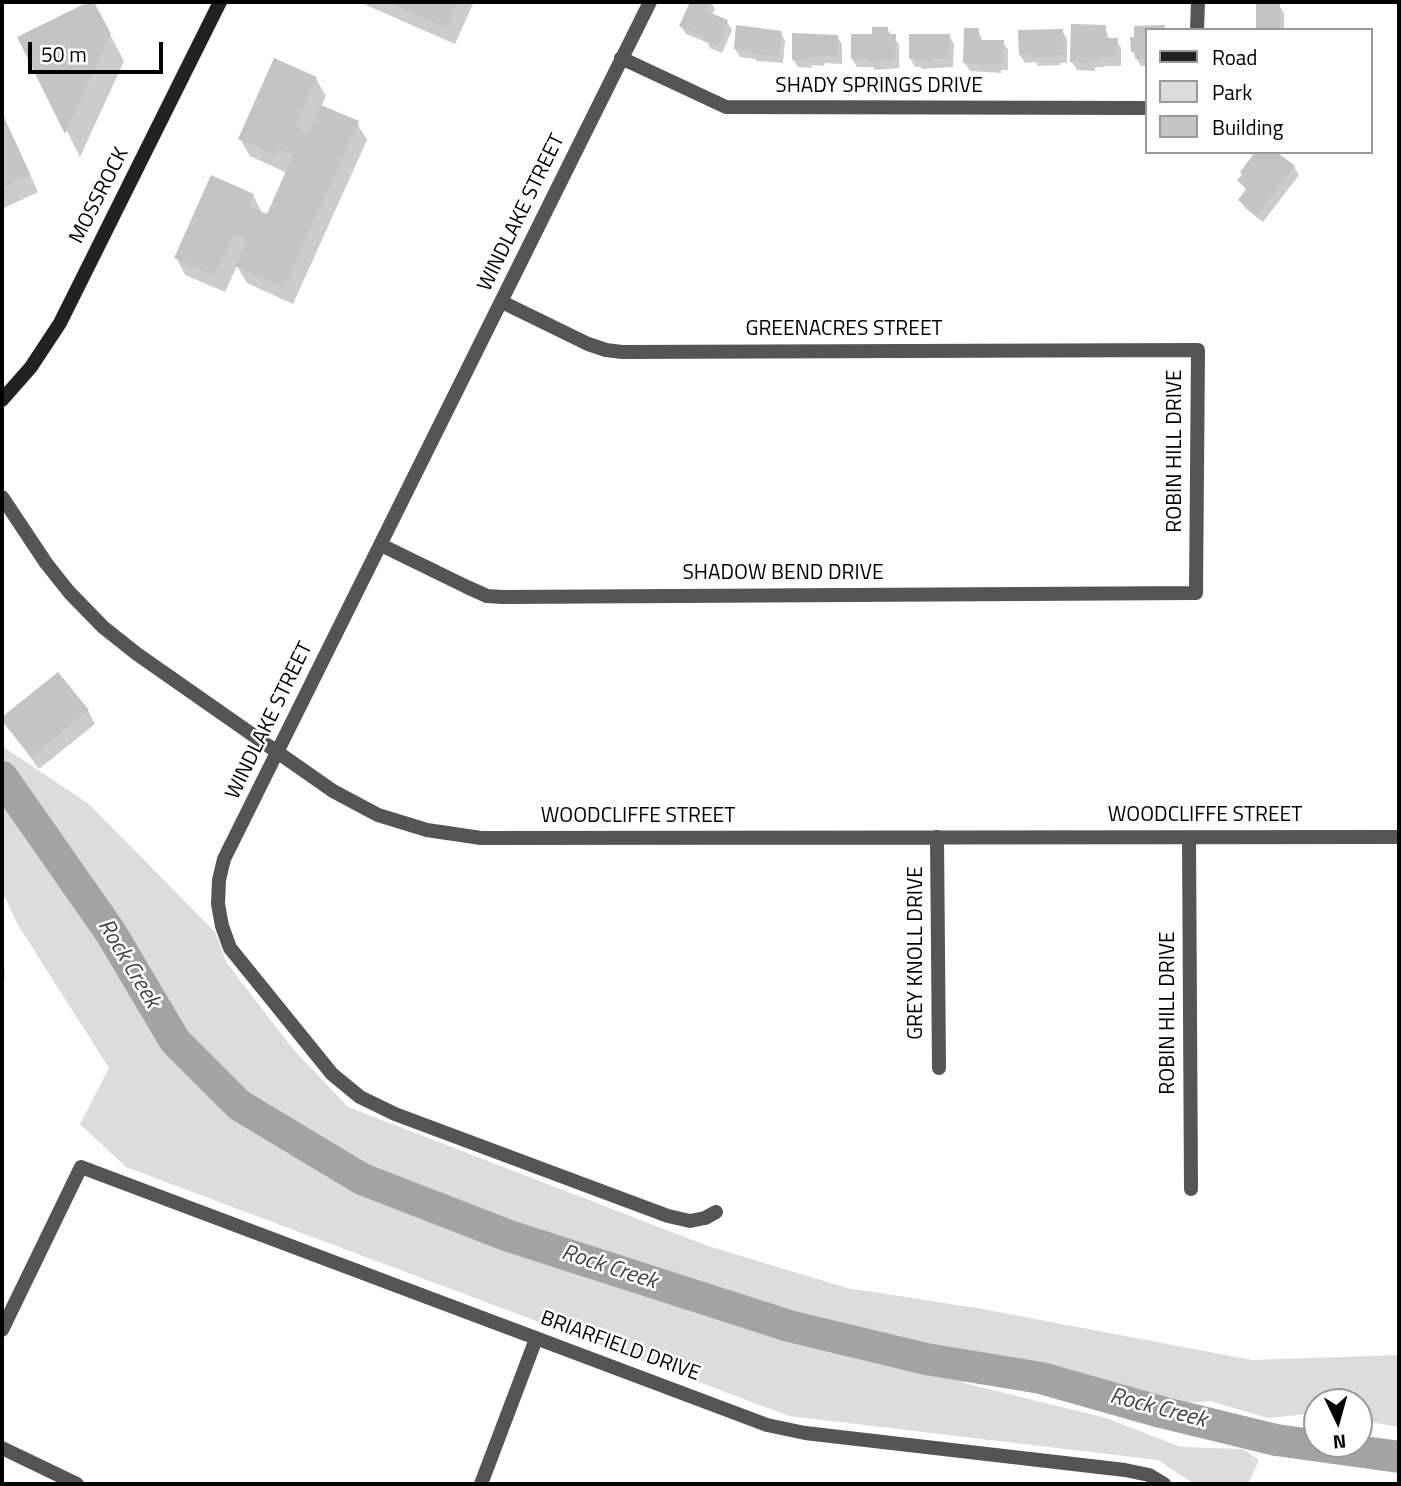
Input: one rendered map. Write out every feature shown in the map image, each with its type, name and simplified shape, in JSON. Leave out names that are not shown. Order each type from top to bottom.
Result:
[{"type":"street","name":"MOSSROCK","points":[[2,400],[31,367],[60,323],[220,2]]},
{"type":"street","name":"WINDLAKE STREET","points":[[650,2],[224,859],[219,880],[218,904],[230,948],[332,1073],[360,1097],[395,1114],[668,1216],[690,1221],[716,1212]]},
{"type":"street","points":[[1197,28],[1198,2]]},
{"type":"street","name":"SHADY SPRINGS DRIVE","points":[[621,58],[726,107],[1146,107]]},
{"type":"street","name":"GREENACRES STREET","points":[[502,302],[588,344],[622,352],[1198,351]]},
{"type":"street","name":"ROBIN HILL DRIVE","points":[[1196,593],[1198,351]]},
{"type":"street","name":"WOODCLIFFE STREET","points":[[2,497],[46,563],[69,592],[103,627],[333,791],[399,823],[454,836],[481,838],[1399,837]]},
{"type":"street","name":"SHADOW BEND DRIVE","points":[[381,545],[487,596],[503,597],[1196,593]]},
{"type":"street","name":"GREY KNOLL DRIVE","points":[[937,837],[939,1068]]},
{"type":"street","name":"ROBIN HILL DRIVE","points":[[1189,837],[1191,1189]]},
{"type":"street","name":"BRIARFIELD DRIVE","points":[[2,1330],[81,1167],[766,1425],[804,1433],[1125,1470],[1149,1475],[1164,1484]]},
{"type":"street","points":[[481,1484],[536,1339]]},
{"type":"street","points":[[2,1448],[77,1484]]},
{"type":"green space","points":[[2,746],[89,804],[215,932],[226,962],[293,1049],[348,1107],[708,1246],[847,1288],[977,1308],[1252,1360],[1399,1355],[1399,1427],[1373,1422],[1373,1388],[1303,1388],[1303,1414],[1268,1418],[1210,1401],[1175,1404],[1056,1377],[960,1382],[1106,1418],[1181,1447],[1243,1449],[1259,1460],[1248,1484],[1194,1484],[1158,1460],[789,1416],[126,1167],[80,1124],[109,1068],[18,925],[2,891]]},
{"type":"building","points":[[88,2],[94,2],[111,34],[65,134],[17,37]]},
{"type":"building","points":[[386,2],[457,2],[446,28]]},
{"type":"building","points":[[690,2],[710,2],[706,11],[728,20],[718,46],[679,26]]},
{"type":"building","points":[[1256,3],[1280,3],[1280,28],[1256,28]]},
{"type":"building","points":[[1071,24],[1106,25],[1105,38],[1118,38],[1117,58],[1100,58],[1091,60],[1091,63],[1070,62]]},
{"type":"building","points":[[736,25],[782,31],[779,56],[751,54],[751,51],[734,49]]},
{"type":"building","points":[[1165,25],[1165,28],[1146,28],[1146,62],[1144,59],[1135,59],[1135,52],[1131,52],[1130,37],[1134,37],[1134,26]]},
{"type":"building","points":[[872,27],[888,27],[888,34],[896,34],[895,60],[868,62],[851,59],[851,34],[872,34]]},
{"type":"building","points":[[964,28],[979,28],[979,40],[1004,40],[1004,63],[997,63],[997,66],[963,63]]},
{"type":"building","points":[[1063,29],[1064,55],[1056,55],[1056,58],[1032,58],[1032,55],[1019,55],[1018,30]]},
{"type":"building","points":[[792,33],[838,35],[838,56],[792,60]]},
{"type":"building","points":[[909,34],[950,34],[949,59],[932,59],[932,62],[909,59]]},
{"type":"building","points":[[274,58],[317,77],[295,127],[309,133],[321,105],[359,121],[284,288],[235,266],[247,239],[234,234],[215,276],[174,258],[211,175],[254,194],[248,206],[267,214],[293,155],[279,149],[276,156],[238,139]]},
{"type":"building","points":[[2,113],[30,174],[2,188]]},
{"type":"building","points":[[1254,154],[1280,154],[1295,166],[1258,215],[1238,200],[1247,188],[1237,181],[1242,174],[1240,172]]},
{"type":"building","points":[[58,672],[89,710],[31,757],[2,721],[2,717]]},
{"type":"waterway","name":"Rock Creek","points":[[2,777],[111,933],[175,1041],[239,1105],[362,1179],[509,1236],[789,1326],[926,1359],[1041,1378],[1161,1412],[1276,1440],[1399,1457]]}]
